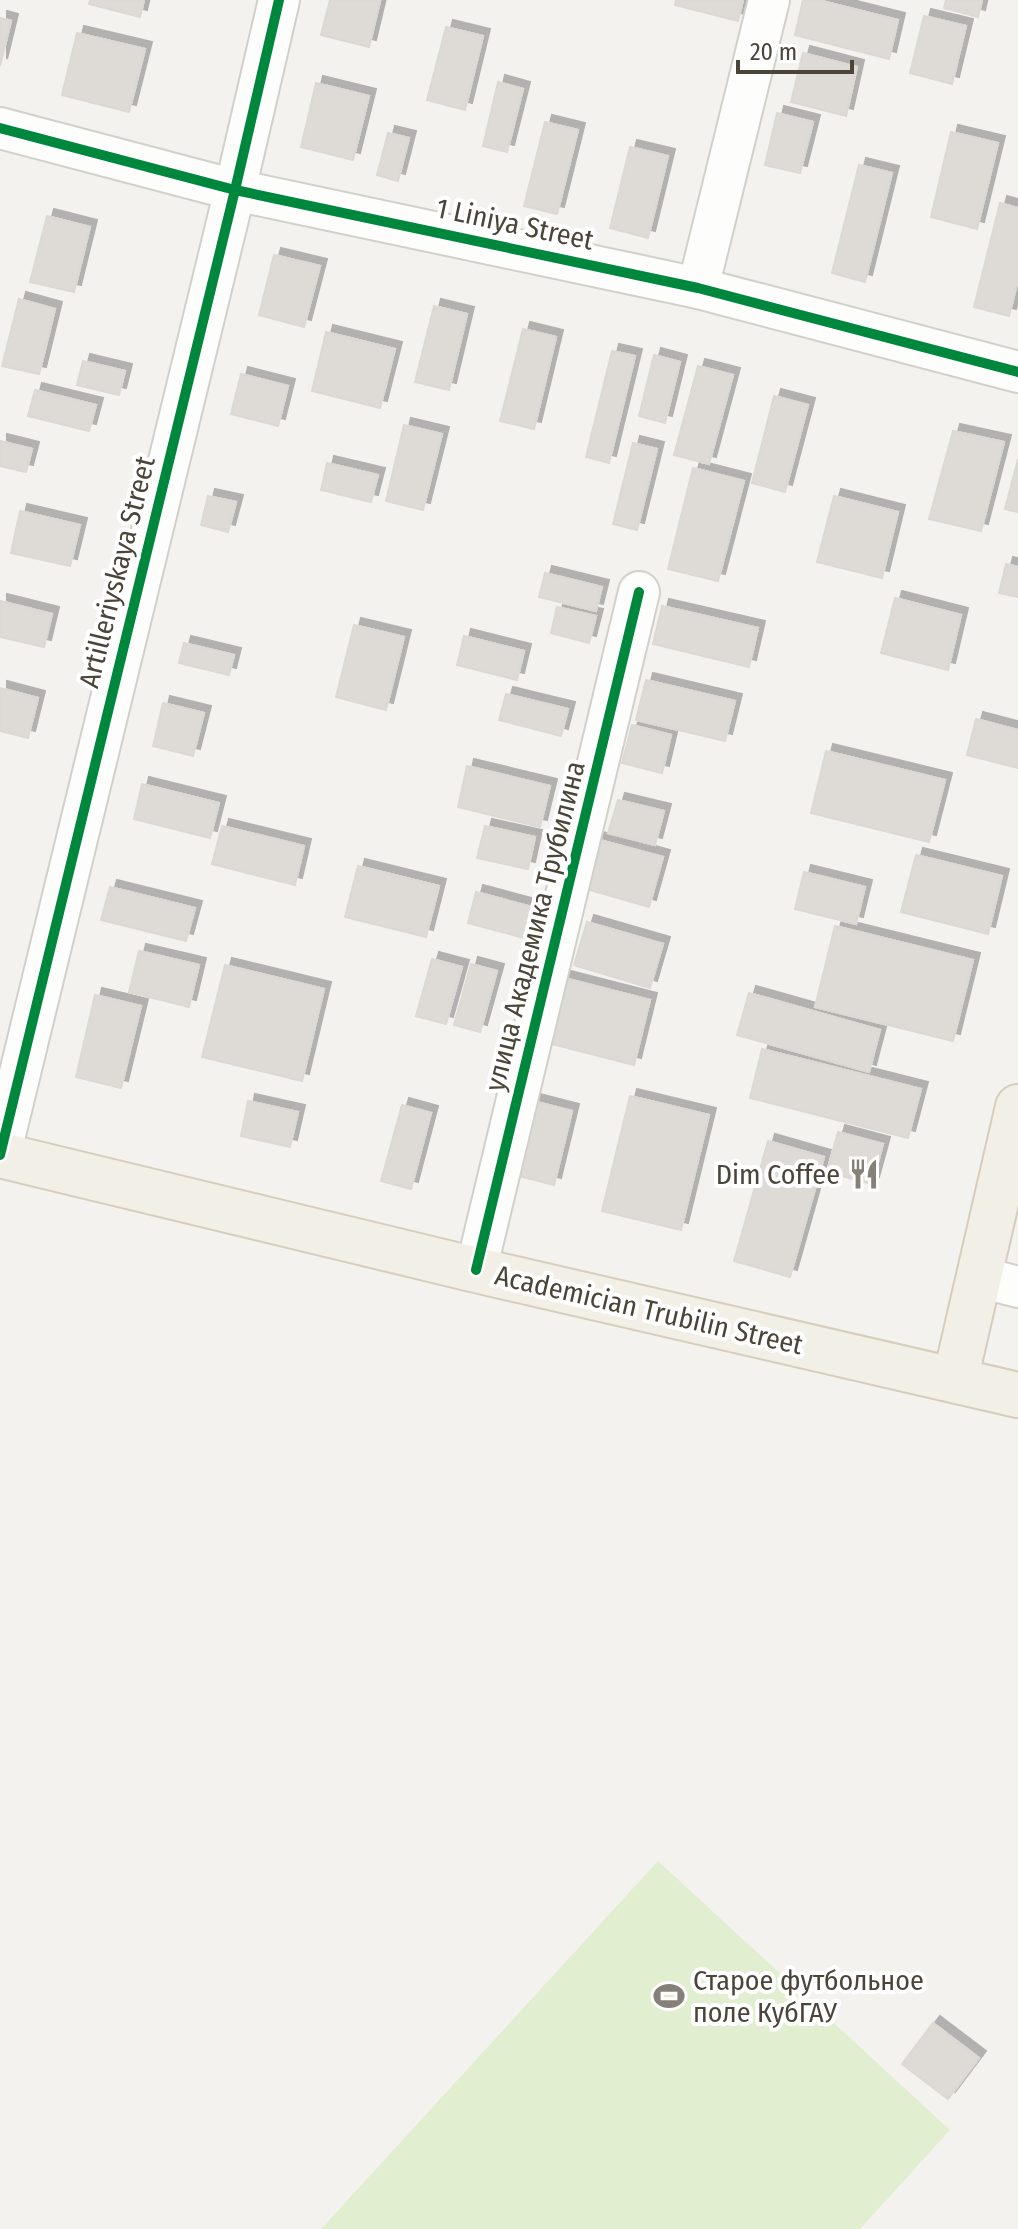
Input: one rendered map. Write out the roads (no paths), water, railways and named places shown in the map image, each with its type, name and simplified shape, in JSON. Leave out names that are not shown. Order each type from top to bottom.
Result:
[{"type":"main road","points":[[955,1380],[998,1282],[1018,1107]]},
{"type":"main road","name":"Academician Trubilin Street","points":[[0,1155],[476,1270],[1018,1395]]},
{"type":"street","name":"Artilleriyskaya Street","points":[[0,1155],[279,0]]},
{"type":"street","points":[[698,288],[769,0]]},
{"type":"street","name":"1 Liniya Street","points":[[0,128],[235,190],[698,288],[1018,372]]},
{"type":"street","name":"улица Академика Трубилина","points":[[476,1270],[639,592]]},
{"type":"place","name":"Dim Coffee","points":[[864,1174]]},
{"type":"place","name":"Старое футбольное поле КубГАУ","points":[[669,1996]]}]
